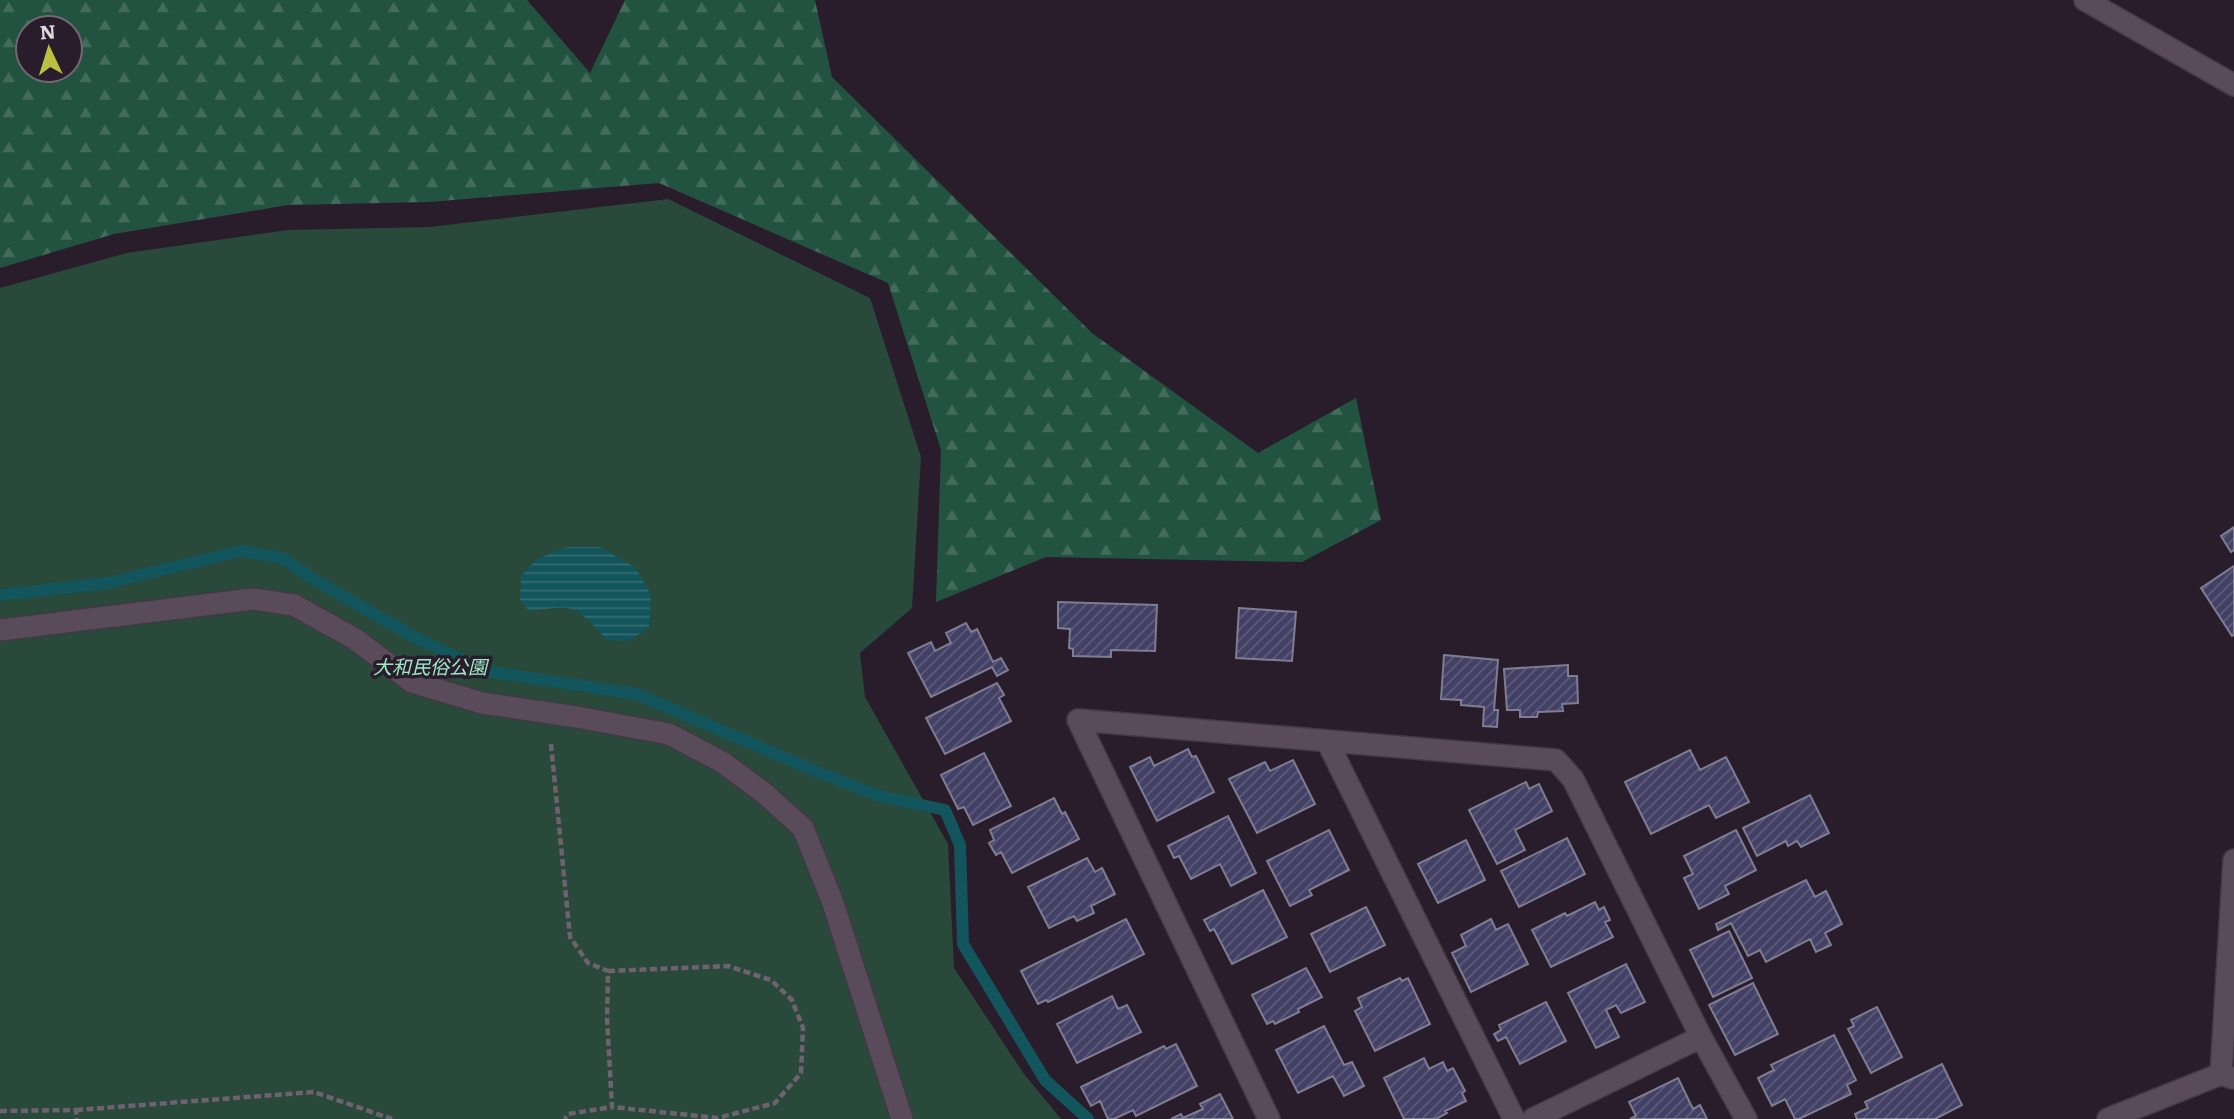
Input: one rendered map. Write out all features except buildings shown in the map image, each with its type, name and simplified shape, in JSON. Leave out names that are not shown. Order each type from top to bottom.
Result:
[{"type":"street","points":[[2085,0],[2234,85]]},
{"type":"street","points":[[0,629],[253,599],[294,606],[355,639],[412,682],[482,703],[669,734],[722,762],[764,793],[803,828],[833,903],[902,1119]]},
{"type":"street","points":[[1269,1119],[1078,720],[1556,760],[1573,779],[1701,1037],[1746,1119]]},
{"type":"street","points":[[1327,741],[1514,1119]]},
{"type":"street","points":[[2108,1119],[2227,1076],[2234,860]]},
{"type":"street","points":[[1533,1119],[1701,1037]]},
{"type":"path","points":[[548,713],[570,937],[588,963],[608,971],[728,965],[771,980],[792,1000],[803,1028],[801,1073],[775,1103],[718,1118],[611,1107],[568,1115],[565,1119]]},
{"type":"path","points":[[608,971],[611,1107]]},
{"type":"path","points":[[0,1111],[76,1110],[314,1092],[392,1119]]},
{"type":"path","points":[[76,1110],[76,1119]]},
{"type":"green space","points":[[0,0],[527,0],[590,73],[625,0],[815,0],[832,77],[1092,333],[1258,453],[1356,398],[1381,520],[1302,562],[1046,557],[936,602],[941,450],[888,283],[659,183],[429,202],[288,205],[114,234],[0,268]]},
{"type":"green space","name":"大和民俗公園","points":[[668,199],[870,298],[921,457],[912,608],[860,653],[865,697],[948,844],[954,968],[1024,1074],[1061,1119],[0,1119],[0,288],[127,253],[288,230],[430,227]]},
{"type":"water","points":[[567,547],[600,547],[636,568],[651,595],[649,628],[628,641],[607,640],[587,619],[573,610],[556,608],[529,611],[520,600],[521,576],[537,559]]},
{"type":"waterway","points":[[0,595],[108,583],[241,551],[282,558],[416,638],[485,671],[637,694],[879,796],[945,810],[960,845],[963,944],[1045,1080],[1088,1119]]}]
